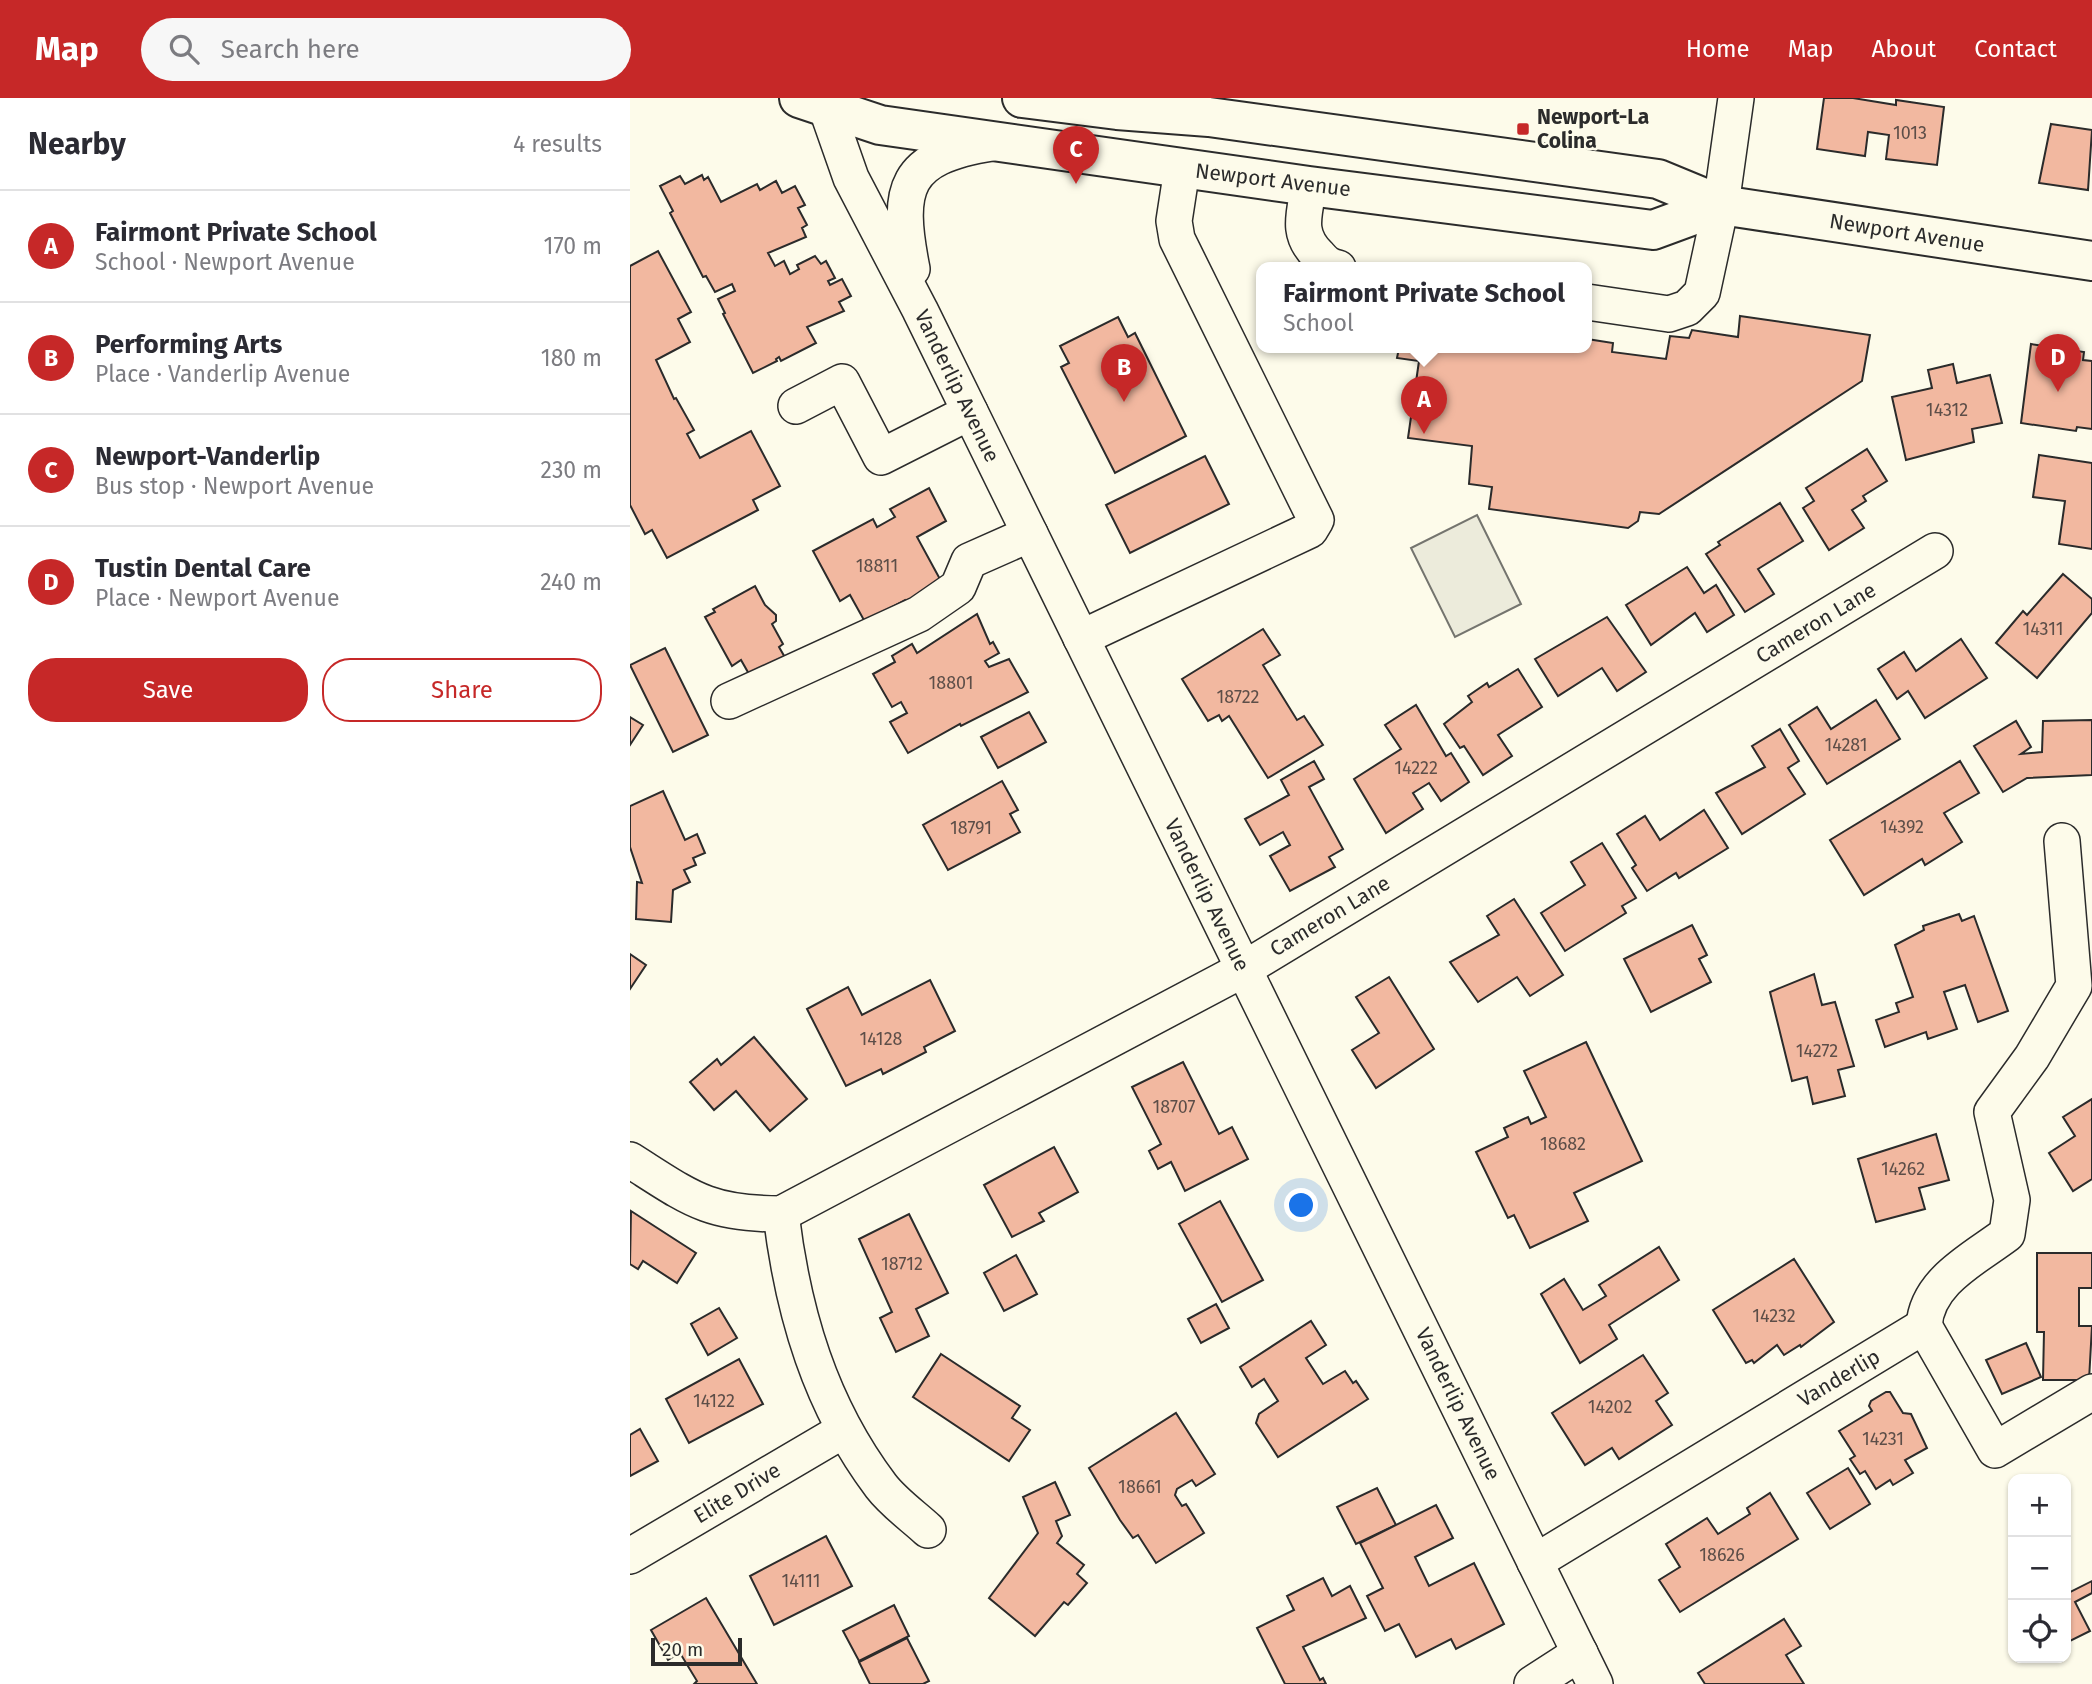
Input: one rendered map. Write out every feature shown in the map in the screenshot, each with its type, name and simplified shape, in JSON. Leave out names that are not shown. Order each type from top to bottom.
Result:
[{"type":"main road","name":"Newport Avenue","points":[[1022,98],[1117,110],[1209,117],[1658,179],[1721,205],[2092,261]]},
{"type":"main road","name":"Newport Avenue","points":[[824,100],[880,125],[1182,169],[1653,230],[1721,205]]},
{"type":"street","points":[[1592,303],[1669,314],[1687,308],[1702,293],[1721,205],[1736,98]]},
{"type":"street","name":"Vanderlip Avenue","points":[[824,100],[851,178],[920,310],[1595,1684]]},
{"type":"street","points":[[920,310],[903,224],[903,205],[910,185],[931,161],[960,148],[998,142]]},
{"type":"street","points":[[1081,638],[1310,530],[1316,520],[1177,239],[1174,221],[1182,169]]},
{"type":"street","points":[[1309,186],[1303,221],[1307,244],[1324,262]]},
{"type":"street","points":[[796,407],[842,382],[880,457],[970,412]]},
{"type":"street","points":[[729,701],[919,614],[958,587],[968,561],[1030,534]]},
{"type":"street","name":"Cameron Lane","points":[[630,1160],[696,1202],[738,1214],[780,1214],[1244,968],[1935,551]]},
{"type":"street","points":[[2062,841],[2074,986],[2032,1057],[1992,1112],[2012,1200],[2007,1234],[1943,1282],[1925,1308],[1924,1326],[1995,1450],[2092,1392]]},
{"type":"street","points":[[780,1214],[788,1277],[806,1343],[844,1430],[883,1489],[928,1530]]},
{"type":"street","name":"Vanderlip","points":[[1535,1562],[1924,1326]]},
{"type":"street","name":"Elite Drive","points":[[630,1556],[844,1430]]},
{"type":"street","points":[[1532,1684],[1580,1653]]},
{"type":"shaded area","points":[[1477,515],[1521,604],[1455,637],[1411,548]]},
{"type":"building","points":[[1824,98],[1853,98],[1896,105],[1896,100],[1944,107],[1937,165],[1886,159],[1889,135],[1868,132],[1865,156],[1817,149]]},
{"type":"building","points":[[2051,124],[2092,130],[2088,190],[2039,183]]},
{"type":"building","points":[[702,175],[704,180],[708,177],[721,202],[757,184],[760,190],[776,181],[782,193],[795,186],[805,205],[798,208],[807,225],[802,228],[806,237],[768,253],[775,266],[784,261],[790,274],[799,269],[797,265],[815,256],[821,264],[826,261],[835,278],[828,281],[830,285],[842,279],[851,296],[839,302],[844,311],[807,327],[816,343],[781,361],[779,357],[777,361],[753,373],[718,299],[735,291],[732,284],[715,292],[706,276],[703,277],[670,213],[673,211],[660,186],[680,176],[685,184]]},
{"type":"building","points":[[658,251],[691,312],[678,319],[690,342],[656,360],[674,399],[676,398],[694,430],[687,434],[700,458],[751,431],[780,486],[753,500],[758,510],[667,558],[652,530],[645,534],[630,505],[630,266]]},
{"type":"building","points":[[1740,316],[1870,335],[1862,381],[1659,514],[1640,512],[1638,521],[1628,528],[1489,509],[1492,487],[1469,484],[1472,446],[1408,438],[1419,361],[1397,358],[1398,353],[1592,353],[1592,340],[1613,343],[1612,352],[1666,359],[1670,336],[1689,338],[1692,330],[1738,337]]},
{"type":"building","points":[[1118,317],[1128,337],[1135,333],[1186,436],[1115,473],[1061,367],[1069,363],[1060,346]]},
{"type":"building","points":[[2031,344],[2084,352],[2083,360],[2092,361],[2092,429],[2077,427],[2076,431],[2021,423]]},
{"type":"building","points":[[1953,364],[1957,383],[1990,375],[2002,423],[1972,429],[1974,442],[1906,460],[1892,397],[1932,388],[1928,370]]},
{"type":"building","points":[[1867,449],[1887,481],[1863,496],[1866,501],[1852,510],[1864,528],[1829,550],[1803,508],[1814,501],[1806,488]]},
{"type":"building","points":[[2039,455],[2092,463],[2092,549],[2059,544],[2065,501],[2033,497]]},
{"type":"building","points":[[1205,456],[1229,504],[1130,553],[1106,505]]},
{"type":"building","points":[[929,488],[946,521],[917,537],[941,581],[909,607],[905,600],[865,622],[850,595],[840,601],[813,551],[873,519],[877,527],[895,517],[890,509]]},
{"type":"building","points":[[1780,503],[1803,541],[1758,569],[1774,594],[1745,612],[1706,554],[1720,545],[1718,542]]},
{"type":"building","points":[[1687,567],[1704,593],[1716,585],[1734,615],[1707,632],[1695,613],[1651,645],[1626,605]]},
{"type":"building","points":[[2063,574],[2092,599],[2092,613],[2037,678],[1996,643],[2023,611],[2027,615]]},
{"type":"building","points":[[755,586],[765,605],[776,615],[776,621],[772,624],[783,644],[779,647],[787,661],[753,681],[741,660],[732,666],[705,617],[715,612],[713,609]]},
{"type":"building","points":[[977,614],[990,644],[993,642],[999,653],[985,661],[989,667],[1009,659],[1028,692],[961,726],[960,724],[908,753],[890,722],[907,713],[901,702],[892,707],[873,674],[895,662],[892,656],[912,644],[917,653]]},
{"type":"building","points":[[1607,617],[1646,672],[1617,691],[1602,668],[1558,696],[1535,659]]},
{"type":"building","points":[[1263,629],[1280,655],[1263,665],[1297,720],[1304,716],[1323,745],[1268,778],[1229,716],[1222,721],[1219,715],[1208,721],[1182,679]]},
{"type":"building","points":[[1961,639],[1987,678],[1925,718],[1908,691],[1897,699],[1878,669],[1904,652],[1916,671]]},
{"type":"building","points":[[665,648],[708,735],[673,752],[630,665]]},
{"type":"building","points":[[1518,669],[1542,707],[1498,735],[1512,756],[1483,775],[1464,746],[1460,748],[1444,724],[1472,702],[1468,696],[1487,683],[1489,687]]},
{"type":"building","points":[[1876,700],[1900,739],[1827,784],[1789,725],[1817,707],[1831,729]]},
{"type":"building","points":[[1416,705],[1446,756],[1451,753],[1469,782],[1441,801],[1429,783],[1413,793],[1423,809],[1386,833],[1354,779],[1401,749],[1385,725]]},
{"type":"building","points":[[1029,712],[1046,742],[998,768],[981,737]]},
{"type":"building","points":[[630,717],[643,725],[630,745]]},
{"type":"building","points":[[2092,720],[2092,775],[2027,778],[2003,792],[1974,746],[2016,721],[2031,747],[2021,754],[2042,752],[2043,721]]},
{"type":"building","points":[[1780,729],[1799,761],[1788,768],[1805,794],[1742,834],[1716,793],[1765,767],[1752,746]]},
{"type":"building","points":[[1314,761],[1324,779],[1309,787],[1343,849],[1329,857],[1335,867],[1290,891],[1270,856],[1290,845],[1283,832],[1260,845],[1245,819],[1289,795],[1281,780]]},
{"type":"building","points":[[1960,761],[1979,793],[1944,813],[1962,842],[1925,865],[1922,859],[1864,895],[1830,840]]},
{"type":"building","points":[[1002,781],[1018,810],[1010,814],[1020,832],[948,870],[923,825]]},
{"type":"building","points":[[663,791],[685,840],[697,834],[705,853],[693,858],[696,865],[684,870],[690,882],[673,890],[671,922],[636,919],[637,882],[642,883],[630,847],[630,806]]},
{"type":"building","points":[[1704,810],[1728,848],[1679,878],[1676,873],[1647,891],[1632,868],[1636,865],[1617,834],[1645,816],[1660,840]]},
{"type":"building","points":[[1602,843],[1636,898],[1622,906],[1626,913],[1565,951],[1541,913],[1585,885],[1571,862]]},
{"type":"building","points":[[1514,899],[1563,975],[1530,996],[1517,977],[1478,1002],[1450,962],[1499,935],[1487,916]]},
{"type":"building","points":[[1959,914],[1962,921],[1974,916],[2008,1011],[1978,1022],[1965,985],[1944,992],[1957,1029],[1928,1039],[1926,1032],[1885,1047],[1876,1020],[1899,1012],[1896,1003],[1913,997],[1895,945],[1924,930],[1923,926]]},
{"type":"building","points":[[1692,925],[1707,955],[1699,959],[1711,982],[1651,1012],[1624,959]]},
{"type":"building","points":[[630,954],[646,965],[630,989]]},
{"type":"building","points":[[1814,974],[1822,1005],[1835,1002],[1854,1066],[1838,1070],[1845,1096],[1813,1104],[1807,1077],[1792,1081],[1770,992]]},
{"type":"building","points":[[1389,977],[1434,1049],[1376,1088],[1352,1050],[1379,1033],[1356,997]]},
{"type":"building","points":[[930,980],[955,1031],[924,1047],[926,1052],[883,1074],[881,1069],[846,1086],[807,1009],[848,987],[862,1015]]},
{"type":"building","points":[[754,1037],[807,1099],[770,1131],[736,1091],[714,1110],[690,1082],[717,1059],[721,1065]]},
{"type":"building","points":[[1586,1042],[1642,1161],[1574,1193],[1588,1221],[1530,1248],[1514,1215],[1508,1218],[1476,1152],[1508,1137],[1504,1128],[1528,1117],[1531,1124],[1546,1117],[1524,1071]]},
{"type":"building","points":[[1183,1062],[1219,1134],[1232,1127],[1248,1159],[1185,1191],[1171,1162],[1158,1169],[1149,1151],[1161,1144],[1132,1087]]},
{"type":"building","points":[[2092,1099],[2092,1179],[2073,1191],[2049,1153],[2075,1136],[2063,1117]]},
{"type":"building","points":[[1936,1134],[1949,1180],[1919,1188],[1925,1209],[1876,1222],[1858,1159]]},
{"type":"building","points":[[1054,1147],[1078,1192],[1039,1213],[1044,1221],[1012,1237],[984,1185]]},
{"type":"building","points":[[1220,1201],[1263,1280],[1222,1302],[1179,1224]]},
{"type":"building","points":[[631,1211],[696,1253],[677,1283],[643,1261],[638,1269],[630,1264]]},
{"type":"building","points":[[909,1214],[948,1293],[916,1309],[929,1336],[896,1352],[880,1318],[892,1312],[859,1239]]},
{"type":"building","points":[[1659,1247],[1679,1280],[1609,1325],[1617,1339],[1580,1363],[1541,1294],[1564,1279],[1583,1310],[1606,1296],[1599,1285]]},
{"type":"building","points":[[2037,1253],[2092,1253],[2092,1288],[2079,1288],[2079,1326],[2092,1326],[2089,1380],[2043,1380],[2044,1332],[2037,1332]]},
{"type":"building","points":[[1016,1255],[1037,1294],[1004,1311],[984,1273]]},
{"type":"building","points":[[1794,1259],[1834,1322],[1801,1347],[1800,1345],[1784,1355],[1777,1345],[1754,1363],[1752,1360],[1746,1363],[1713,1310]]},
{"type":"building","points":[[1216,1304],[1229,1328],[1201,1343],[1188,1319]]},
{"type":"building","points":[[719,1308],[737,1338],[708,1355],[691,1324]]},
{"type":"building","points":[[1311,1321],[1326,1345],[1306,1358],[1323,1384],[1345,1371],[1353,1383],[1356,1381],[1368,1399],[1278,1457],[1256,1423],[1259,1414],[1278,1401],[1264,1379],[1252,1387],[1240,1367]]},
{"type":"building","points":[[2026,1343],[2041,1377],[2002,1394],[1986,1360]]},
{"type":"building","points":[[941,1354],[1020,1406],[1012,1418],[1030,1430],[1009,1461],[913,1397]]},
{"type":"building","points":[[1643,1355],[1668,1393],[1656,1401],[1672,1425],[1619,1459],[1612,1448],[1585,1465],[1552,1413]]},
{"type":"building","points":[[739,1359],[763,1404],[689,1443],[666,1399]]},
{"type":"building","points":[[1890,1392],[1903,1413],[1911,1414],[1927,1448],[1905,1460],[1913,1473],[1893,1485],[1890,1480],[1876,1489],[1865,1471],[1860,1474],[1850,1459],[1855,1456],[1839,1431],[1872,1411],[1869,1406],[1871,1401]]},
{"type":"building","points":[[1176,1413],[1215,1474],[1196,1486],[1192,1480],[1177,1489],[1175,1495],[1182,1506],[1186,1504],[1204,1533],[1156,1563],[1138,1535],[1133,1538],[1120,1520],[1089,1468]]},
{"type":"building","points":[[640,1429],[658,1461],[630,1476],[630,1435]]},
{"type":"building","points":[[1848,1468],[1870,1504],[1830,1529],[1807,1493]]},
{"type":"building","points":[[1055,1482],[1070,1515],[1056,1521],[1062,1536],[1057,1543],[1084,1565],[1077,1574],[1087,1583],[1068,1605],[1064,1602],[1035,1636],[989,1598],[1038,1533],[1023,1497]]},
{"type":"building","points":[[1377,1488],[1396,1525],[1356,1544],[1337,1507]]},
{"type":"building","points":[[1770,1493],[1798,1539],[1680,1612],[1659,1580],[1680,1567],[1666,1544],[1707,1518],[1718,1534],[1750,1514],[1747,1508]]},
{"type":"building","points":[[1436,1505],[1453,1538],[1415,1557],[1429,1586],[1474,1563],[1504,1624],[1456,1649],[1451,1639],[1416,1657],[1399,1624],[1385,1631],[1367,1596],[1383,1588],[1360,1543]]},
{"type":"building","points":[[826,1536],[852,1586],[774,1625],[750,1576]]},
{"type":"building","points":[[1323,1578],[1332,1596],[1350,1586],[1366,1618],[1303,1647],[1320,1680],[1323,1678],[1326,1684],[1285,1684],[1257,1628],[1294,1610],[1287,1596]]},
{"type":"building","points":[[2092,1581],[2092,1593],[2075,1602],[2090,1631],[2071,1640],[2071,1600],[2071,1592]]},
{"type":"building","points":[[706,1598],[757,1684],[694,1684],[697,1681],[680,1653],[668,1660],[651,1630]]},
{"type":"building","points":[[894,1605],[909,1636],[859,1661],[843,1631]]},
{"type":"building","points":[[1784,1619],[1801,1646],[1786,1655],[1804,1684],[1705,1684],[1698,1673]]},
{"type":"building","points":[[907,1638],[929,1681],[923,1684],[870,1684],[859,1662]]},
{"type":"place","name":"Newport-La Colina","points":[[1523,129]]},
{"type":"place","name":"Newport-Vanderlip","points":[[1076,184]]},
{"type":"place","name":"Tustin Dental Care","points":[[2058,392]]},
{"type":"place","name":"Performing Arts","points":[[1124,402]]},
{"type":"place","name":"Fairmont Private School","points":[[1424,434]]}]
